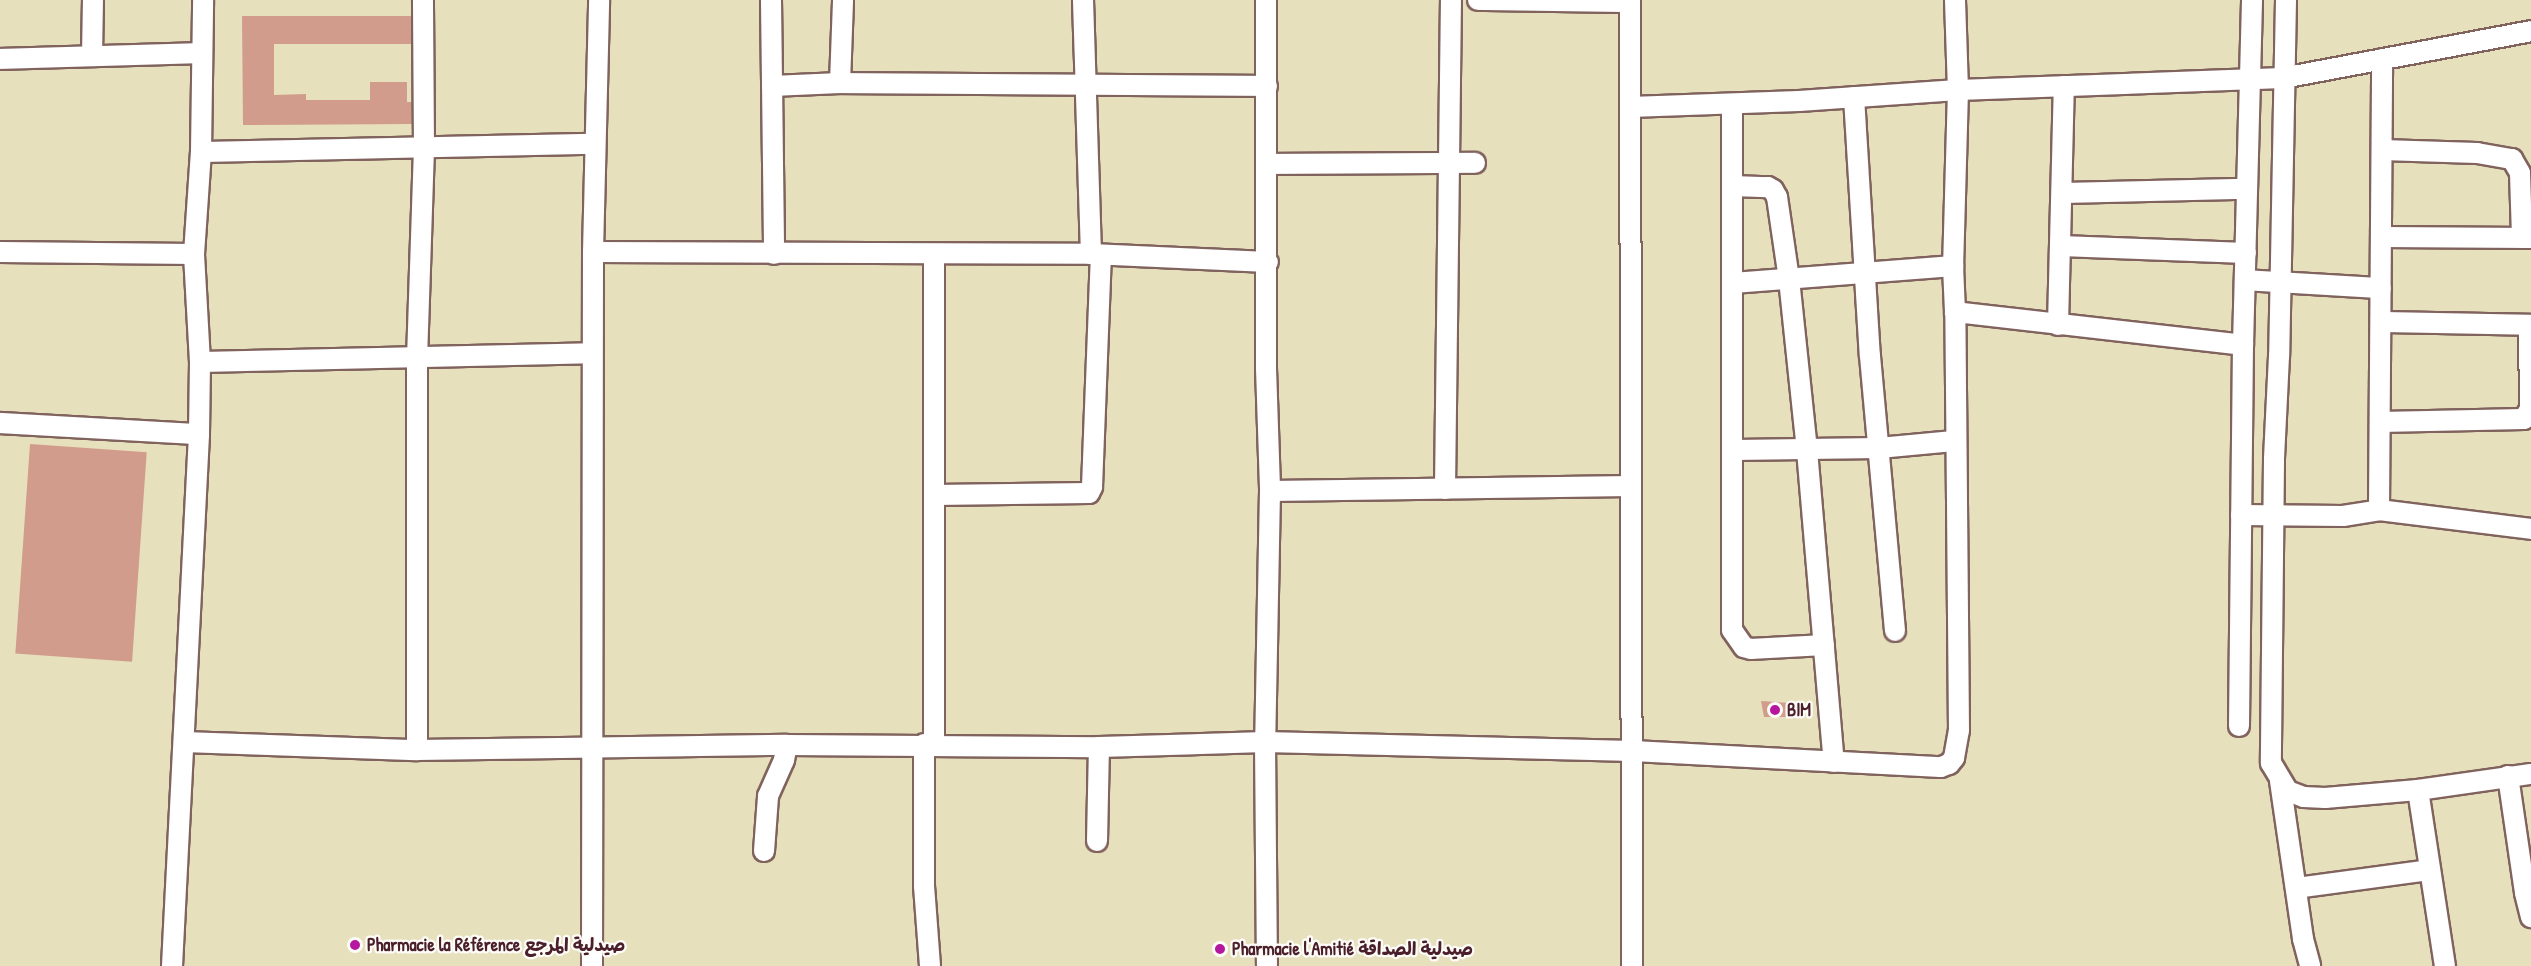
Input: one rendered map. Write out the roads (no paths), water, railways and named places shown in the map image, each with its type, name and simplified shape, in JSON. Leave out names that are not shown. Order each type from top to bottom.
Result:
[{"type":"street","points":[[92,56],[93,0]]},
{"type":"street","points":[[172,966],[199,434],[200,362],[194,254],[201,152],[203,0]]},
{"type":"street","points":[[417,750],[417,359],[424,148],[423,0]]},
{"type":"street","points":[[592,966],[592,353],[598,0]]},
{"type":"street","points":[[771,0],[774,254]]},
{"type":"street","points":[[840,83],[843,0]]},
{"type":"street","points":[[934,495],[1089,493],[1092,486],[1096,255],[1083,0]]},
{"type":"street","points":[[1266,0],[1268,164],[1266,368],[1269,491],[1265,742],[1267,966]]},
{"type":"street","points":[[1445,489],[1451,0]]},
{"type":"street","points":[[1478,0],[1630,1],[1632,966]]},
{"type":"street","points":[[184,742],[417,750],[591,746],[929,744],[1099,747],[1265,742],[1633,751],[1941,767],[1950,764],[1954,758],[1960,707],[1954,441],[1953,266],[1958,90],[1955,0]]},
{"type":"street","points":[[2239,726],[2242,345],[2252,0]]},
{"type":"street","points":[[2286,0],[2269,737],[2271,763],[2288,791],[2304,797],[2325,798],[2418,790],[2531,774]]},
{"type":"street","points":[[1630,107],[1732,105],[1958,90],[2250,81],[2283,78],[2531,31]]},
{"type":"street","points":[[0,59],[202,53]]},
{"type":"street","points":[[2379,510],[2382,59]]},
{"type":"street","points":[[772,86],[840,83],[1267,86]]},
{"type":"street","points":[[2058,325],[2064,86]]},
{"type":"street","points":[[1854,97],[1865,273],[1895,631]]},
{"type":"street","points":[[1732,105],[1734,450],[1730,580],[1732,630],[1736,639],[1744,647],[1751,649],[1824,645]]},
{"type":"street","points":[[201,152],[596,144]]},
{"type":"street","points":[[2381,237],[2526,238],[2520,173],[2517,164],[2512,159],[2494,154],[2382,150]]},
{"type":"street","points":[[1268,164],[1475,163]]},
{"type":"street","points":[[1732,186],[1768,188],[1775,192],[1789,279],[1807,450],[1834,762]]},
{"type":"street","points":[[2063,193],[2246,189]]},
{"type":"street","points":[[2061,246],[2246,253]]},
{"type":"street","points":[[0,252],[194,254]]},
{"type":"street","points":[[593,252],[1096,255],[1268,261]]},
{"type":"street","points":[[930,966],[924,886],[934,495],[934,254]]},
{"type":"street","points":[[1733,284],[1953,266]]},
{"type":"street","points":[[2245,280],[2280,280],[2381,288]]},
{"type":"street","points":[[1955,312],[2242,345]]},
{"type":"street","points":[[2380,422],[2524,418],[2530,408],[2530,325],[2381,322]]},
{"type":"street","points":[[200,362],[417,359],[592,353]]},
{"type":"street","points":[[0,423],[199,434]]},
{"type":"street","points":[[1734,450],[1880,448],[1954,441]]},
{"type":"street","points":[[1269,491],[1631,486]]},
{"type":"street","points":[[2241,515],[2343,516],[2379,510],[2531,530]]},
{"type":"street","points":[[764,851],[768,796],[784,760],[787,745]]},
{"type":"street","points":[[1097,841],[1099,747]]},
{"type":"street","points":[[2508,776],[2526,861],[2531,917]]},
{"type":"street","points":[[2280,781],[2310,966]]},
{"type":"street","points":[[2418,790],[2445,966]]},
{"type":"street","points":[[2296,888],[2430,870]]},
{"type":"place","name":"BIM","points":[[1775,710]]},
{"type":"place","name":"Pharmacie la Référence صيدلية المرجع","points":[[355,945]]},
{"type":"place","name":"Pharmacie l'Amitié صيدلية الصداقة","points":[[1220,949]]}]
